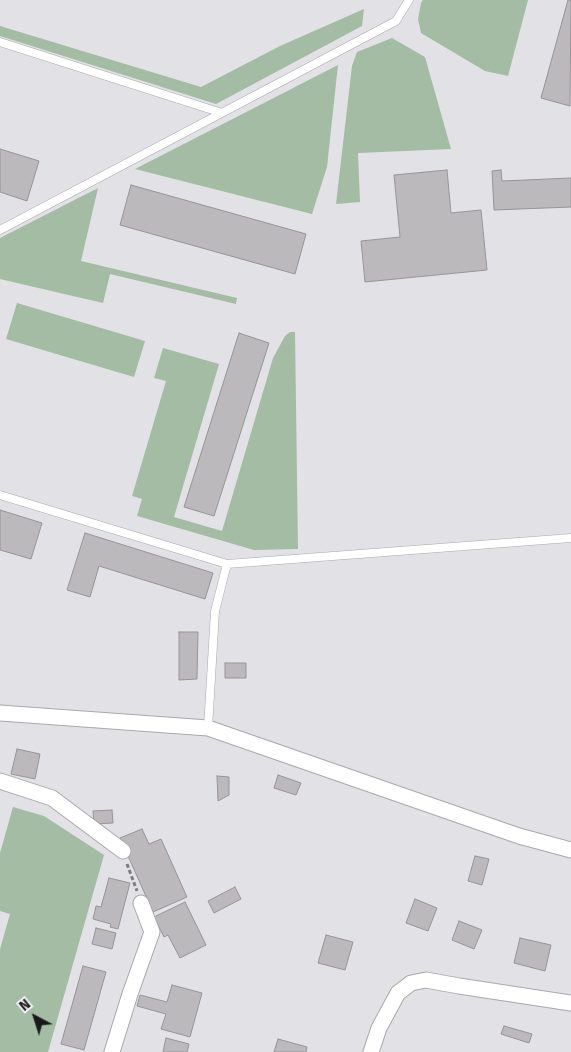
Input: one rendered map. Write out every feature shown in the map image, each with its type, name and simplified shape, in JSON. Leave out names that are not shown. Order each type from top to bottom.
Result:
[{"type":"street","points":[[0,713],[208,728],[519,836],[571,850]]},
{"type":"street","points":[[0,781],[52,798],[123,851]]},
{"type":"street","points":[[112,1052],[152,932],[141,903]]},
{"type":"street","points":[[371,1052],[379,1028],[398,992],[411,983],[426,980],[571,1002]]},
{"type":"lane","points":[[0,230],[396,21],[409,0]]},
{"type":"lane","points":[[0,42],[222,113]]},
{"type":"lane","points":[[0,495],[227,564],[571,538]]},
{"type":"lane","points":[[208,728],[215,611],[227,564]]},
{"type":"path","points":[[123,851],[141,903]]},
{"type":"green space","points":[[423,0],[528,0],[508,76],[485,71],[421,33],[418,19]]},
{"type":"green space","points":[[364,9],[362,26],[216,104],[0,36],[0,26],[201,87],[280,46]]},
{"type":"green space","points":[[392,38],[425,57],[451,149],[358,153],[360,202],[336,204],[352,66],[357,52]]},
{"type":"green space","points":[[338,65],[327,167],[312,214],[135,169]]},
{"type":"green space","points":[[98,188],[81,261],[237,298],[236,304],[110,274],[103,303],[0,279],[0,238]]},
{"type":"green space","points":[[17,303],[145,341],[134,377],[6,339]]},
{"type":"green space","points":[[290,332],[295,332],[298,549],[254,550],[137,516],[142,499],[132,496],[166,381],[154,378],[163,348],[219,364],[174,517],[222,531],[273,358],[285,336]]},
{"type":"green space","points":[[13,807],[44,816],[104,855],[48,1052],[0,1052],[0,949],[10,914],[0,911],[0,853]]},
{"type":"building","points":[[568,0],[571,0],[570,106],[541,98]]},
{"type":"building","points":[[0,149],[39,161],[27,201],[0,192]]},
{"type":"building","points":[[447,170],[451,213],[481,210],[487,270],[365,282],[361,241],[400,237],[394,175]]},
{"type":"building","points":[[501,170],[502,181],[571,178],[571,207],[494,210],[492,171]]},
{"type":"building","points":[[131,185],[306,234],[295,274],[120,225]]},
{"type":"building","points":[[239,333],[269,343],[214,516],[184,507]]},
{"type":"building","points":[[0,510],[42,523],[31,559],[0,550]]},
{"type":"building","points":[[85,533],[213,573],[205,599],[99,566],[90,597],[67,590]]},
{"type":"building","points":[[179,632],[198,632],[197,679],[179,680]]},
{"type":"building","points":[[225,663],[246,663],[246,678],[225,678]]},
{"type":"building","points":[[17,749],[40,754],[35,779],[11,774]]},
{"type":"building","points":[[278,775],[301,783],[296,795],[274,788]]},
{"type":"building","points":[[217,776],[229,777],[229,795],[218,801]]},
{"type":"building","points":[[112,810],[113,823],[94,824],[93,811]]},
{"type":"building","points":[[142,829],[149,844],[161,839],[187,897],[153,912],[120,838]]},
{"type":"building","points":[[475,856],[489,859],[482,885],[468,881]]},
{"type":"building","points":[[109,878],[130,883],[118,929],[110,927],[111,924],[93,919],[96,906],[101,907]]},
{"type":"building","points":[[235,887],[241,899],[214,913],[208,901]]},
{"type":"building","points":[[415,899],[437,908],[428,931],[406,923]]},
{"type":"building","points":[[185,902],[206,945],[180,958],[168,935],[164,937],[154,917]]},
{"type":"building","points":[[459,921],[482,930],[474,949],[452,940]]},
{"type":"building","points":[[96,928],[116,933],[112,949],[92,944]]},
{"type":"building","points":[[326,935],[353,942],[345,970],[318,963]]},
{"type":"building","points":[[520,938],[551,945],[545,971],[514,963]]},
{"type":"building","points":[[83,966],[106,972],[84,1050],[61,1044]]},
{"type":"building","points":[[172,985],[202,993],[190,1037],[161,1029],[166,1014],[137,1006],[140,995],[167,1002]]},
{"type":"building","points":[[504,1026],[532,1034],[529,1043],[501,1034]]},
{"type":"building","points":[[166,1038],[189,1044],[187,1052],[163,1052]]},
{"type":"building","points":[[278,1039],[307,1047],[306,1052],[274,1052]]}]
